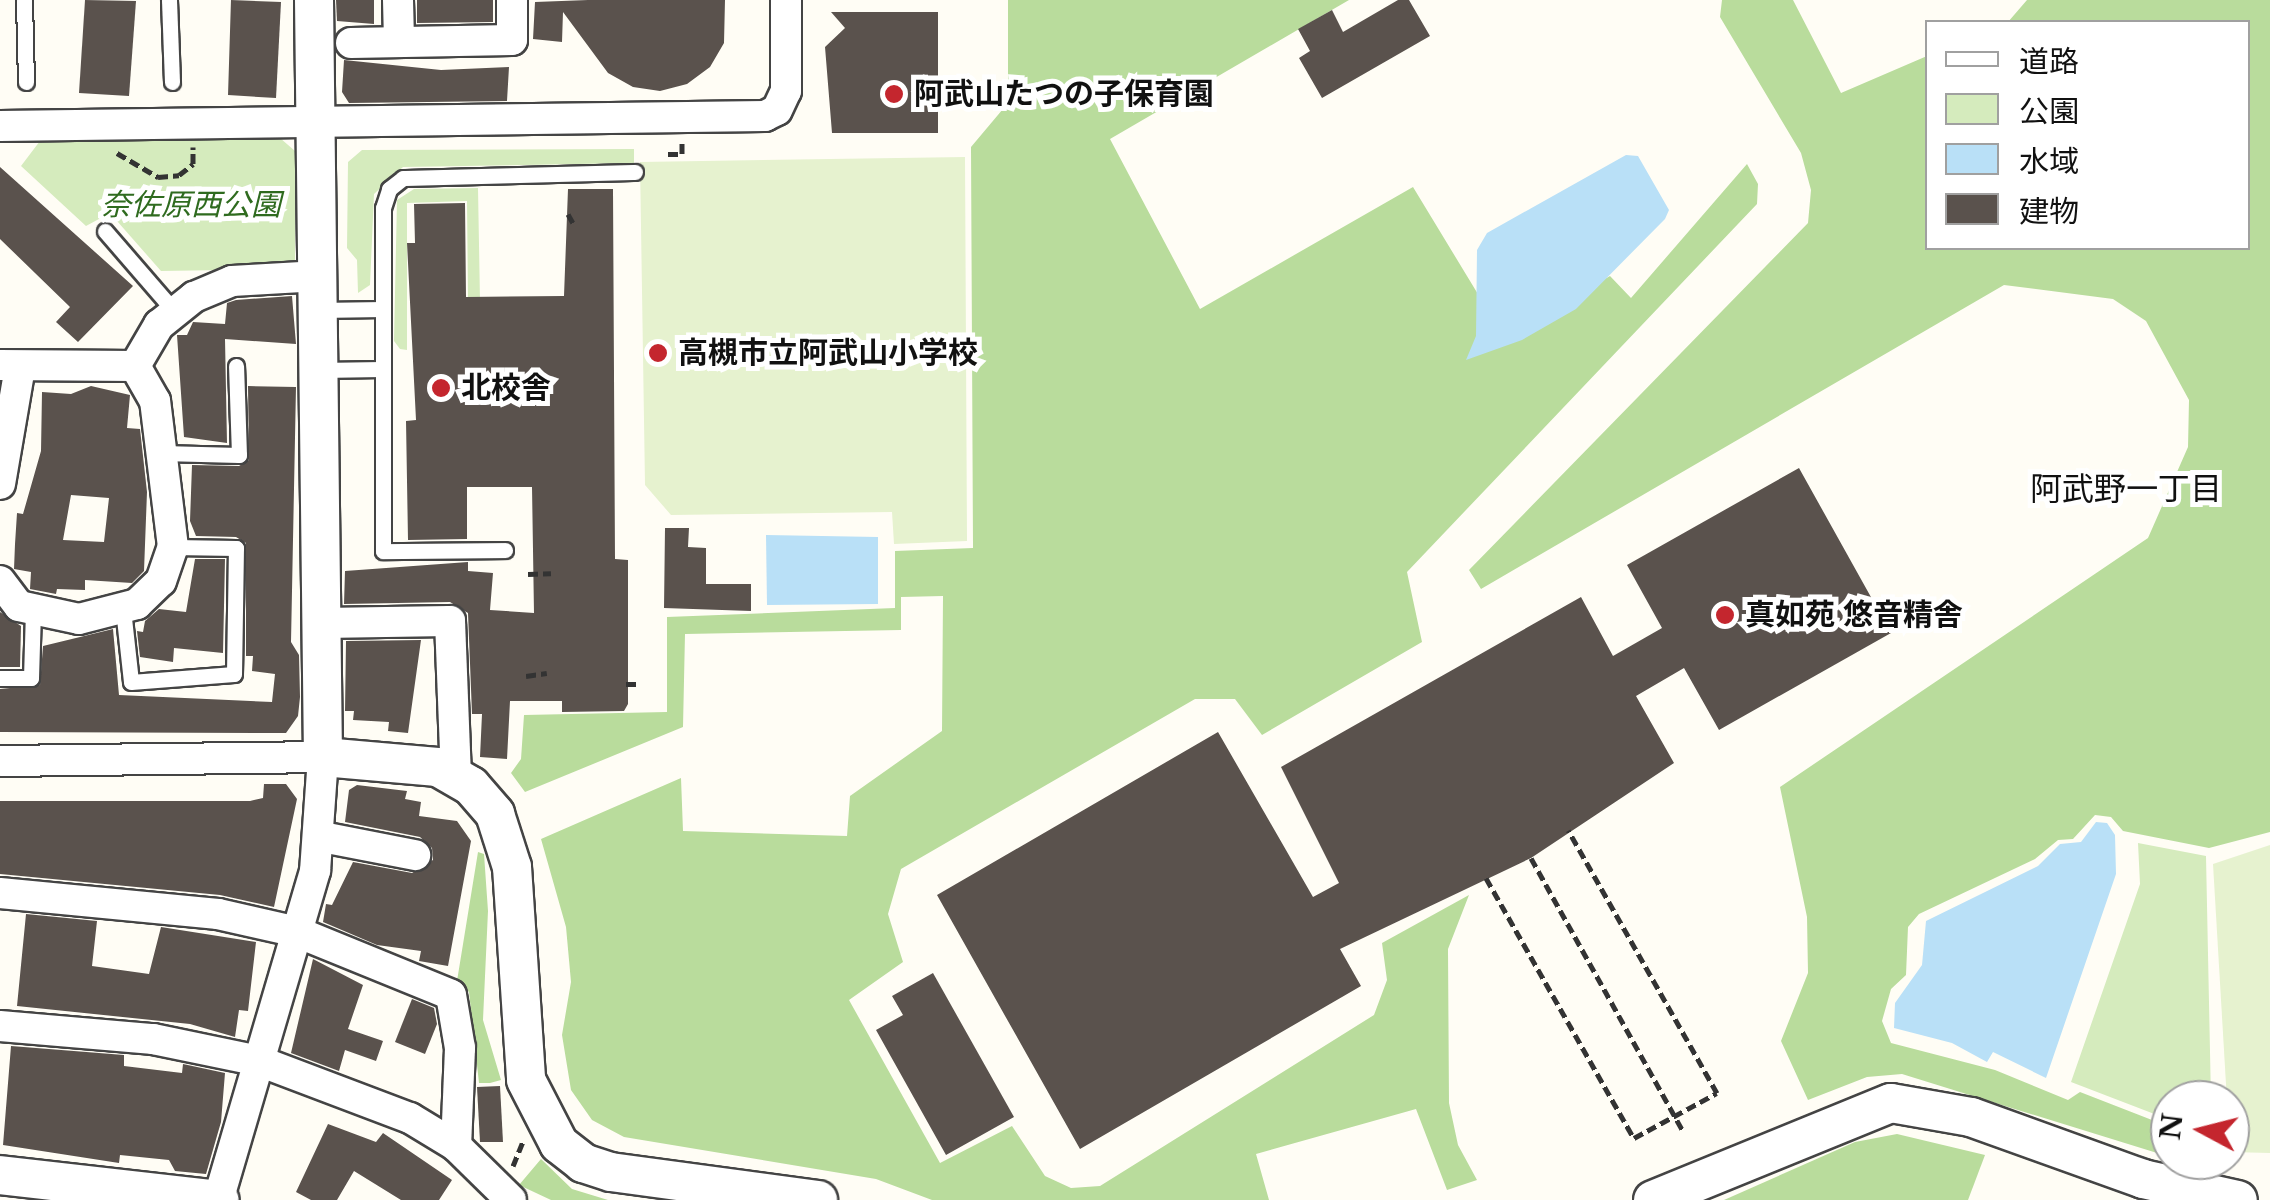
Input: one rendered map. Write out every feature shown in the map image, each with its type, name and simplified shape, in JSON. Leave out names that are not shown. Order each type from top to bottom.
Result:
[{"type":"street","points":[[0,1175],[219,1200],[297,932],[322,837],[314,0]]},
{"type":"street","points":[[398,0],[399,41]]},
{"type":"street","points":[[352,43],[512,40],[512,0]]},
{"type":"street","points":[[0,126],[766,116],[777,110],[786,91],[786,0]]},
{"type":"street","points":[[135,366],[175,312],[232,281],[319,293]]},
{"type":"street","points":[[0,484],[10,366],[135,366]]},
{"type":"street","points":[[0,581],[19,606],[33,612],[79,618],[123,609],[161,581],[174,547],[156,401],[135,366]]},
{"type":"street","points":[[322,623],[451,608],[456,775]]},
{"type":"street","points":[[0,761],[323,757],[420,761],[456,775],[484,798],[509,848],[526,1080],[543,1123],[570,1153],[598,1169],[818,1200]]},
{"type":"street","points":[[322,837],[415,855]]},
{"type":"street","points":[[0,892],[218,914],[297,932],[452,994],[460,1048],[456,1146]]},
{"type":"street","points":[[0,1026],[153,1039],[259,1061],[370,1099],[456,1146],[494,1195]]},
{"type":"street","points":[[1652,1200],[1734,1170],[1838,1119],[1890,1103],[1972,1117],[2144,1179],[2238,1200]]},
{"type":"lane","points":[[24,0],[26,82]]},
{"type":"lane","points":[[170,0],[172,82]]},
{"type":"lane","points":[[505,550],[383,551],[383,208],[390,189],[403,178],[635,172]]},
{"type":"lane","points":[[105,231],[175,312]]},
{"type":"lane","points":[[319,293],[383,308]]},
{"type":"lane","points":[[162,453],[240,455],[236,366]]},
{"type":"lane","points":[[320,370],[382,369]]},
{"type":"lane","points":[[123,609],[131,682],[234,674],[236,548],[174,547]]},
{"type":"lane","points":[[0,678],[31,678],[33,612]]},
{"type":"path","points":[[106,149],[158,177],[179,175],[193,164],[190,134]]},
{"type":"path","points":[[668,154],[682,154],[682,147]]},
{"type":"path","points":[[568,214],[573,223]]},
{"type":"path","points":[[485,389],[496,373]]},
{"type":"path","points":[[528,574],[550,574]]},
{"type":"path","points":[[526,676],[547,673]]},
{"type":"path","points":[[626,684],[640,684]]},
{"type":"path","points":[[1486,878],[1634,1138],[1717,1093],[1568,830]]},
{"type":"path","points":[[1531,858],[1683,1131]]},
{"type":"path","points":[[494,1195],[520,1162],[524,1140],[543,1123]]},
{"type":"green space","points":[[1008,0],[1349,0],[1110,139],[1200,309],[1413,187],[1504,337],[1610,276],[1631,298],[1747,164],[1758,184],[1757,204],[1407,572],[1422,642],[1262,735],[1235,699],[1195,699],[901,869],[888,914],[903,962],[849,1000],[940,1163],[1012,1126],[1045,1176],[1071,1188],[1100,1186],[1374,1015],[1387,980],[1382,943],[1469,895],[1448,949],[1449,1103],[1458,1145],[1477,1180],[1447,1190],[1416,1109],[1256,1154],[1269,1200],[932,1200],[876,1179],[624,1137],[592,1120],[571,1090],[562,1035],[571,982],[566,927],[541,839],[681,778],[683,831],[847,836],[850,796],[942,731],[943,596],[901,597],[901,630],[685,634],[683,727],[525,792],[511,773],[521,759],[524,715],[667,712],[667,617],[895,608],[895,551],[973,548],[971,147],[1008,103]]},
{"type":"green space","points":[[1722,0],[1793,0],[1841,93],[1925,57],[1925,250],[2250,250],[2250,20],[2010,20],[2027,0],[2270,0],[2270,832],[2209,848],[2123,831],[2111,817],[2095,815],[2073,839],[2058,840],[2035,859],[1919,914],[1908,927],[1906,975],[1891,989],[1882,1021],[1891,1043],[1995,1070],[2068,1100],[2080,1092],[2150,1119],[2150,1151],[1902,1074],[1867,1077],[1808,1100],[1781,1041],[1808,973],[1807,917],[1780,787],[2148,538],[2188,447],[2189,400],[2146,321],[2113,299],[2004,285],[1481,589],[1469,570],[1808,223],[1811,190],[1801,153],[1720,17]]},
{"type":"green space","name":"奈佐原西公園","points":[[43,137],[280,138],[295,151],[295,269],[161,271],[110,213],[86,226],[21,166]]},
{"type":"green space","points":[[634,149],[634,163],[403,167],[374,194],[370,285],[358,293],[357,260],[347,248],[348,162],[362,150]]},
{"type":"green space","points":[[965,157],[967,541],[894,544],[892,512],[671,515],[645,485],[640,162]]},
{"type":"green space","points":[[478,188],[480,301],[468,300],[467,201],[407,203],[407,350],[400,349],[394,341],[397,200],[414,189]]},
{"type":"green space","points":[[2138,843],[2206,856],[2211,1080],[2150,1080],[2150,1112],[2071,1082],[2140,884]]},
{"type":"green space","points":[[2270,845],[2270,1153],[2250,1152],[2250,1080],[2226,1080],[2213,864]]},
{"type":"green space","points":[[478,852],[484,854],[488,911],[483,1020],[501,1080],[490,1083],[479,1083],[469,992],[457,981]]},
{"type":"green space","points":[[1897,1134],[1985,1155],[1968,1200],[1724,1200],[1855,1142]]},
{"type":"green space","points":[[541,1159],[572,1189],[608,1200],[551,1200],[519,1185]]},
{"type":"water","points":[[1626,155],[1638,156],[1669,210],[1665,219],[1576,309],[1522,340],[1466,360],[1476,336],[1477,250],[1487,233]]},
{"type":"water","points":[[766,535],[878,537],[878,604],[767,605]]},
{"type":"water","points":[[2096,822],[2107,823],[2115,835],[2116,874],[2046,1078],[1993,1052],[1987,1062],[1952,1043],[1894,1028],[1895,1003],[1922,965],[1926,921],[2038,866],[2060,844],[2081,842]]},
{"type":"building","points":[[85,0],[136,1],[129,96],[79,93]]},
{"type":"building","points":[[231,0],[281,2],[276,98],[228,95]]},
{"type":"building","points":[[336,0],[374,0],[374,24],[337,21]]},
{"type":"building","points":[[417,0],[493,0],[493,22],[417,23]]},
{"type":"building","points":[[725,0],[724,43],[710,67],[687,84],[660,91],[633,87],[608,73],[563,12],[562,42],[533,39],[535,2]]},
{"type":"building","points":[[1398,0],[1409,0],[1430,36],[1322,98],[1299,58],[1310,51],[1298,29],[1332,10],[1343,32]]},
{"type":"building","points":[[831,12],[938,12],[938,133],[832,133],[825,47],[845,28]]},
{"type":"building","points":[[344,60],[441,70],[509,67],[507,101],[349,103],[342,92]]},
{"type":"building","points":[[0,167],[133,286],[78,342],[56,322],[70,307],[0,239]]},
{"type":"building","points":[[568,189],[613,189],[615,559],[628,560],[628,704],[624,711],[562,712],[562,701],[510,701],[507,759],[480,757],[482,714],[472,714],[468,613],[450,602],[344,604],[345,571],[468,562],[468,571],[493,573],[490,610],[534,613],[532,487],[467,487],[467,539],[408,540],[406,421],[416,420],[407,243],[415,243],[414,204],[465,203],[466,297],[564,296]]},
{"type":"building","points":[[292,296],[296,344],[225,339],[227,443],[184,437],[177,335],[187,335],[193,322],[225,324],[227,303]]},
{"type":"building","points":[[91,386],[130,395],[127,428],[140,429],[147,492],[144,571],[132,583],[85,580],[85,590],[57,589],[56,594],[30,589],[31,572],[14,569],[17,513],[23,514],[41,451],[42,392],[71,394]],"holes":[[[71,495],[109,498],[104,542],[63,540]]]},
{"type":"building","points":[[248,386],[296,387],[291,642],[299,655],[300,697],[298,716],[286,733],[0,732],[0,689],[40,685],[43,646],[113,629],[119,695],[272,702],[275,674],[252,671],[253,656],[246,656],[246,543],[236,537],[196,536],[190,521],[192,465],[239,466],[249,460]]},
{"type":"building","points":[[1799,468],[1891,633],[1719,730],[1684,668],[1636,696],[1674,763],[1531,858],[1340,949],[1361,986],[1080,1149],[937,895],[1218,732],[1313,897],[1339,883],[1281,767],[1581,597],[1613,656],[1662,628],[1627,565]]},
{"type":"building","points":[[665,528],[689,528],[688,547],[706,548],[706,584],[751,584],[751,611],[664,608]]},
{"type":"building","points":[[195,559],[225,559],[223,653],[174,648],[173,662],[140,657],[137,631],[143,632],[145,621],[159,609],[186,612]]},
{"type":"building","points":[[0,612],[21,626],[20,667],[0,667]]},
{"type":"building","points":[[421,640],[408,733],[388,731],[389,722],[353,720],[354,711],[345,711],[346,641]]},
{"type":"building","points":[[264,784],[286,784],[297,799],[274,907],[220,895],[0,874],[0,801],[250,801],[263,798]]},
{"type":"building","points":[[357,785],[407,791],[405,799],[421,802],[419,816],[457,821],[471,841],[448,966],[419,961],[421,951],[377,945],[323,922],[326,904],[332,905],[353,862],[412,873],[433,860],[432,848],[420,837],[345,822],[349,790]]},
{"type":"building","points":[[26,914],[97,921],[92,966],[149,974],[161,927],[256,942],[248,1011],[239,1010],[235,1037],[190,1024],[17,1006]]},
{"type":"building","points":[[313,959],[363,985],[348,1029],[383,1041],[376,1061],[345,1050],[339,1071],[291,1053]]},
{"type":"building","points":[[933,973],[1014,1117],[946,1155],[876,1030],[903,1015],[892,996]]},
{"type":"building","points":[[412,999],[434,1008],[437,1024],[425,1054],[395,1042]]},
{"type":"building","points":[[11,1046],[124,1055],[124,1066],[182,1073],[183,1064],[225,1073],[221,1122],[206,1174],[175,1171],[169,1160],[120,1155],[119,1163],[3,1145]]},
{"type":"building","points":[[500,1086],[503,1142],[480,1142],[477,1087]]},
{"type":"building","points":[[328,1124],[376,1142],[383,1133],[452,1180],[439,1200],[401,1200],[354,1171],[337,1200],[311,1200],[296,1192]]},
{"type":"place","name":"阿武山たつの子保育園","points":[[894,94]]},
{"type":"place","name":"高槻市立阿武山小学校","points":[[658,353]]},
{"type":"place","name":"北校舎","points":[[441,388]]},
{"type":"place","name":"真如苑 悠音精舎","points":[[1725,615]]},
{"type":"district","name":"阿武野一丁目","points":[[2126,489]]}]
